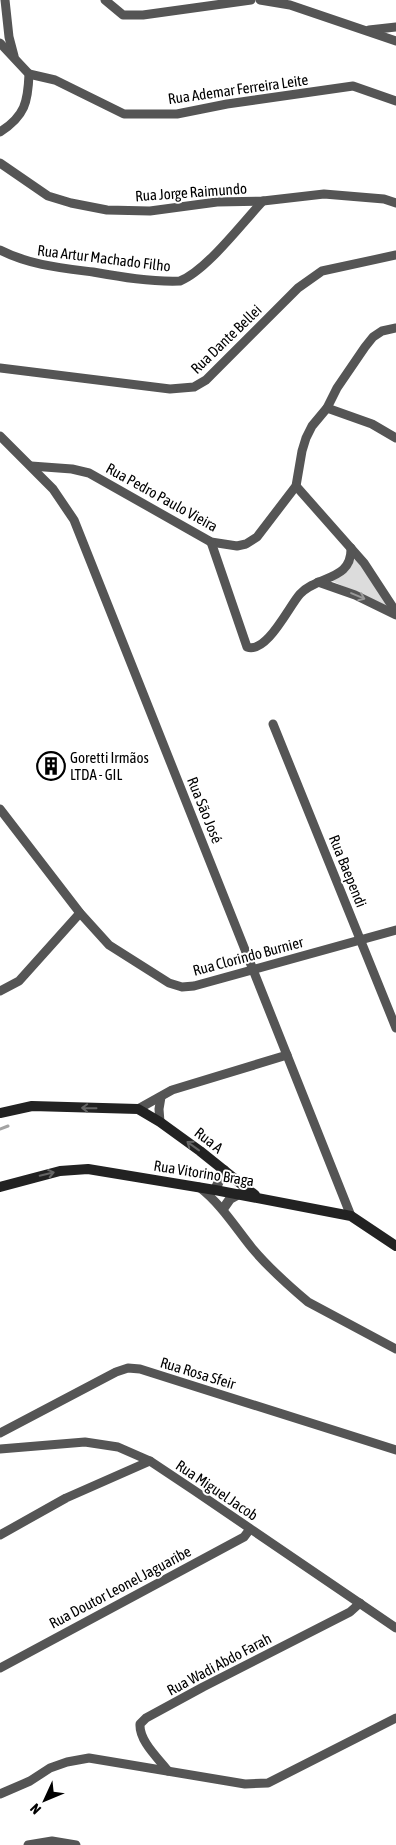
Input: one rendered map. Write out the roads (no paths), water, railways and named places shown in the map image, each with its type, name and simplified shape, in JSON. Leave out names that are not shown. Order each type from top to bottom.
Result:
[{"type":"main road","points":[[0,1113],[32,1106],[138,1109]]},
{"type":"main road","name":"Rua A","points":[[138,1109],[160,1122],[258,1198]]},
{"type":"main road","name":"Rua Vitorino Braga","points":[[0,1187],[60,1171],[88,1169],[240,1194],[351,1216],[396,1246]]},
{"type":"street","points":[[5,0],[9,37],[14,58]]},
{"type":"street","points":[[105,0],[123,16],[251,0]]},
{"type":"street","points":[[260,0],[290,5],[396,41]]},
{"type":"street","points":[[367,30],[396,28]]},
{"type":"street","points":[[0,43],[29,74],[28,97],[23,111],[14,122],[0,132]]},
{"type":"street","name":"Rua Ademar Ferreira Leite","points":[[29,74],[55,80],[124,114],[177,114],[227,104],[353,86],[396,100]]},
{"type":"street","name":"Rua Jorge Raimundo","points":[[0,162],[48,196],[71,204],[107,210],[150,211],[217,202],[263,201],[324,194],[384,199],[396,203]]},
{"type":"street","name":"Rua Artur Machado Filho","points":[[0,250],[31,263],[127,278],[180,281],[188,278],[216,254],[263,201]]},
{"type":"street","name":"Rua Dante Bellei","points":[[0,368],[170,389],[194,388],[206,380],[298,288],[322,271],[396,255]]},
{"type":"street","name":"Rua Pedro Paulo Vieira","points":[[31,466],[72,469],[89,473],[211,542],[237,546],[246,544],[257,537],[296,486],[306,438],[312,426],[327,408],[337,388],[364,347],[382,331],[396,328]]},
{"type":"street","points":[[327,408],[372,424],[396,438]]},
{"type":"street","name":"Rua São José","points":[[0,436],[53,489],[74,520],[351,1216]]},
{"type":"street","points":[[296,486],[364,563],[396,613]]},
{"type":"street","points":[[211,542],[248,647],[252,648],[272,635],[300,594],[309,586],[338,574],[347,567],[352,557],[351,548]]},
{"type":"street","points":[[318,582],[355,594],[396,613]]},
{"type":"street","name":"Rua Baependi","points":[[273,724],[396,1028]]},
{"type":"street","name":"Rua Clorindo Burnier","points":[[0,809],[80,913],[109,945],[169,983],[182,987],[194,986],[396,930]]},
{"type":"street","points":[[0,991],[19,981],[80,913]]},
{"type":"street","points":[[138,1109],[172,1090],[287,1055]]},
{"type":"street","points":[[160,1122],[161,1096]]},
{"type":"street","points":[[223,1209],[215,1190],[224,1170]]},
{"type":"street","points":[[198,1188],[223,1209],[254,1250],[298,1294],[308,1302],[396,1349]]},
{"type":"street","points":[[223,1209],[230,1199],[240,1194]]},
{"type":"street","name":"Rua Rosa Sfeir","points":[[0,1433],[116,1372],[128,1368],[140,1370],[396,1450]]},
{"type":"street","name":"Rua Miguel Jacob","points":[[0,1449],[94,1443],[118,1446],[150,1462],[396,1628]]},
{"type":"street","points":[[0,1535],[66,1498],[150,1462]]},
{"type":"street","name":"Rua Doutor Leonel Jaguaribe","points":[[0,1668],[244,1537],[250,1529]]},
{"type":"street","name":"Rua Wadi Abdo Farah","points":[[168,1771],[143,1739],[140,1724],[146,1718],[350,1612],[360,1603]]},
{"type":"street","points":[[0,1794],[30,1781],[50,1768],[89,1758],[245,1784],[268,1783],[396,1718]]},
{"type":"street","points":[[28,1845],[52,1841],[76,1845]]},
{"type":"waterway","points":[[0,1129],[8,1126]]},
{"type":"place","name":"Goretti Irmãos LTDA - GIL","points":[[51,766]]}]
